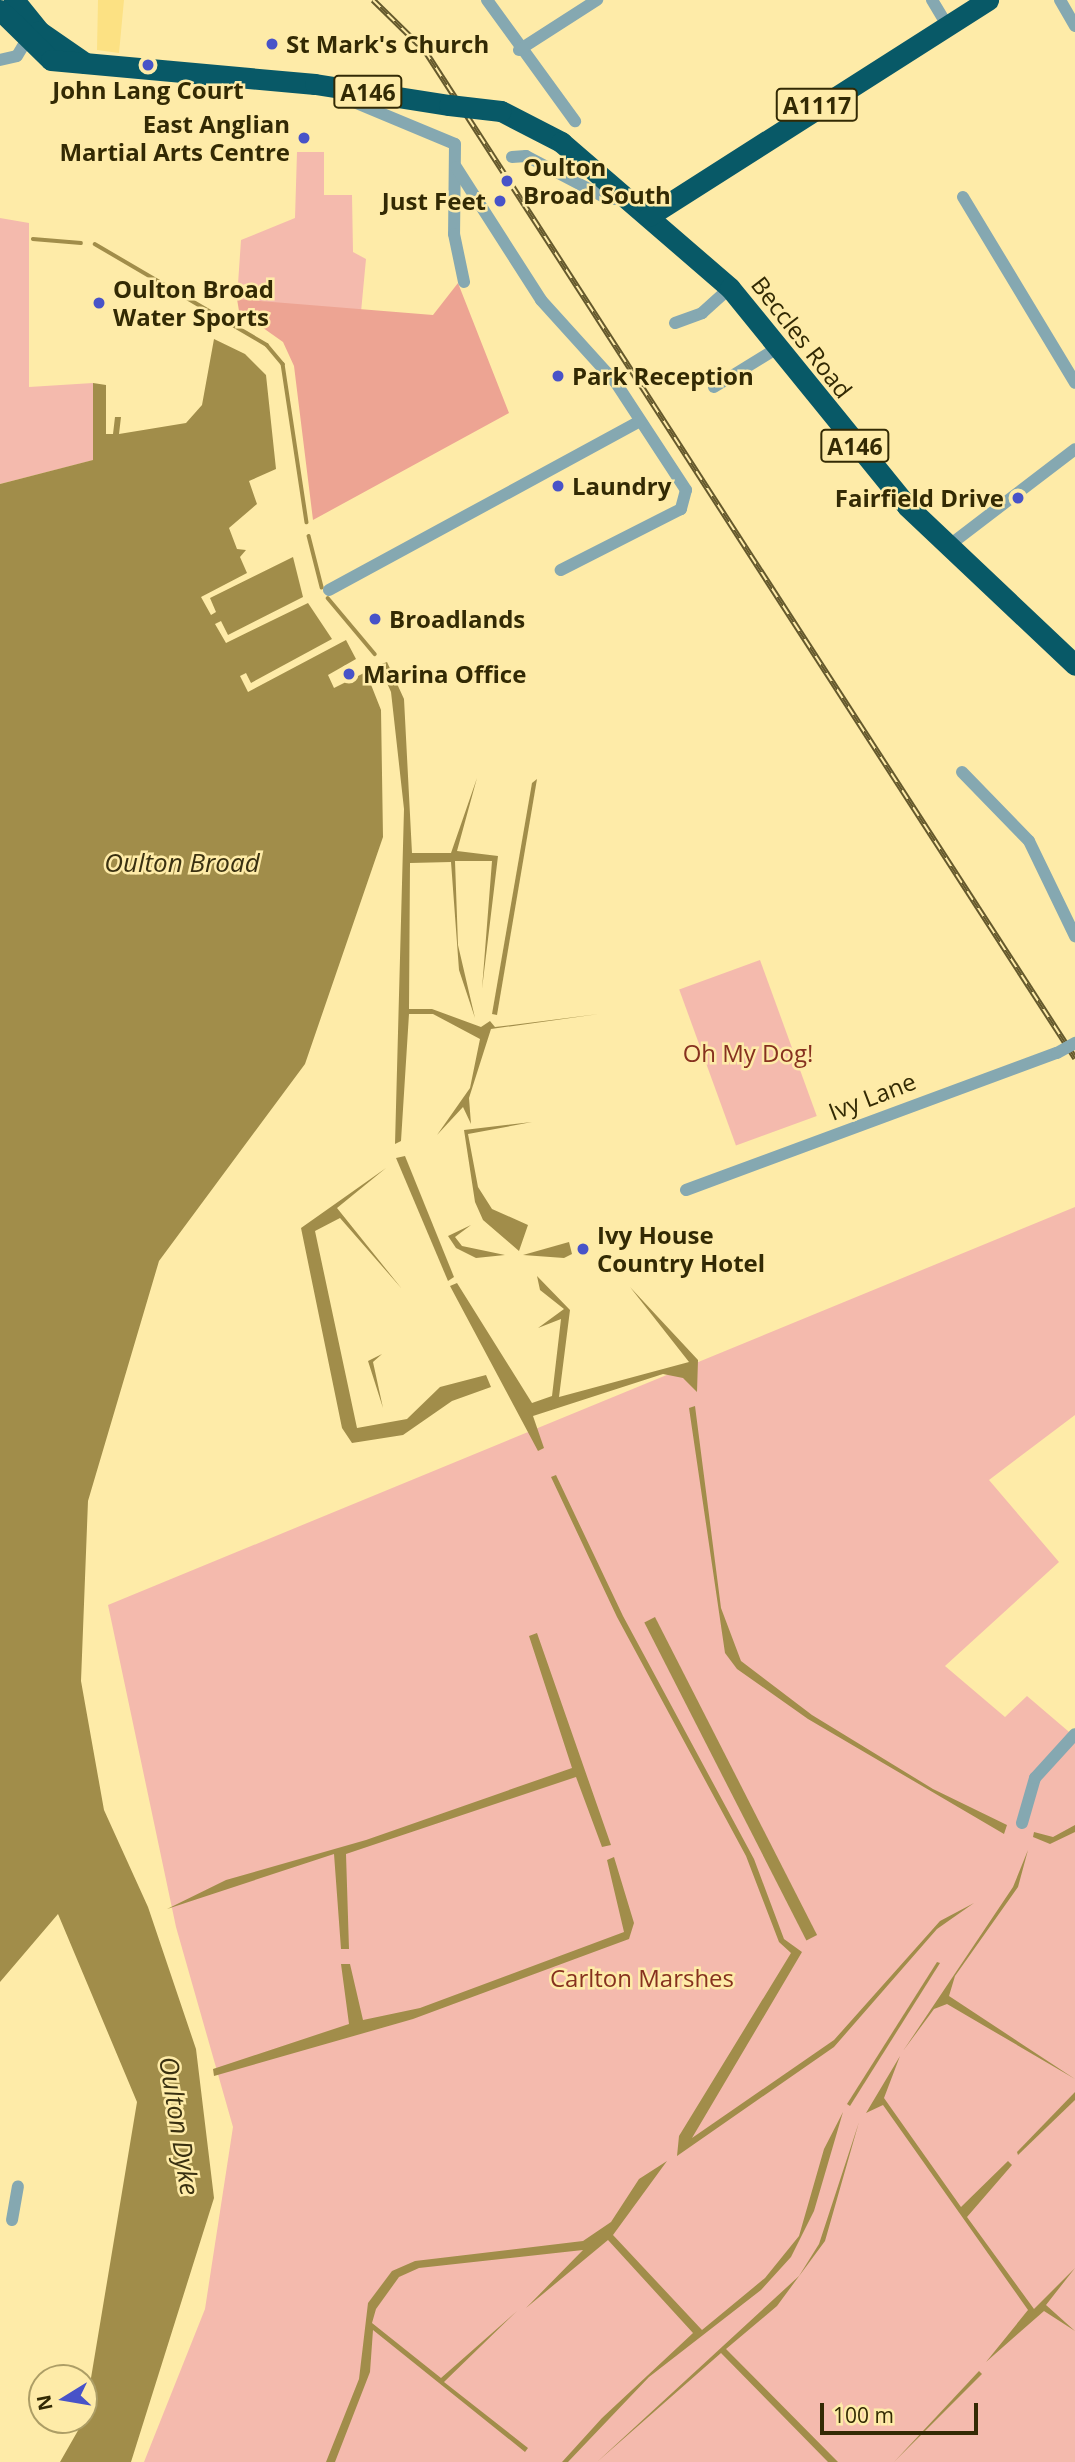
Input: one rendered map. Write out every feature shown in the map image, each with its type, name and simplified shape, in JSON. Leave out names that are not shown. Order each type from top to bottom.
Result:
[{"type":"highway","name":"A146","points":[[14,0],[39,31],[88,65]]},
{"type":"highway","name":"A1117","points":[[649,215],[988,0]]},
{"type":"highway","name":"A146","points":[[0,10],[26,41],[51,60],[315,84],[501,111],[543,129],[627,199]]},
{"type":"highway","name":"Beccles Road","points":[[627,199],[649,215],[730,288],[843,431],[947,547],[1075,665]]},
{"type":"street","points":[[486,0],[519,50],[575,121]]},
{"type":"street","points":[[519,50],[597,0]]},
{"type":"street","points":[[932,0],[947,25]]},
{"type":"street","points":[[1060,0],[1075,26]]},
{"type":"street","points":[[0,60],[18,56],[26,41]]},
{"type":"street","points":[[315,84],[445,137],[454,144],[454,234],[464,282]]},
{"type":"street","name":"Beccles Road","points":[[512,157],[526,156],[608,199],[627,199]]},
{"type":"street","points":[[456,167],[541,300],[616,383],[686,490],[686,503],[561,570]]},
{"type":"street","points":[[963,197],[1075,383]]},
{"type":"street","points":[[675,323],[702,313],[730,288]]},
{"type":"street","points":[[714,387],[779,347]]},
{"type":"street","points":[[329,590],[640,421]]},
{"type":"street","points":[[947,547],[1075,449]]},
{"type":"street","points":[[962,772],[1029,841],[1075,936]]},
{"type":"street","name":"Ivy Lane","points":[[686,1190],[1057,1053],[1075,1043]]},
{"type":"street","points":[[1021,1823],[1035,1778],[1075,1734]]},
{"type":"street","points":[[12,2220],[6,2202],[18,2187]]},
{"type":"shaded area","points":[[98,0],[124,0],[119,53],[97,50]]},
{"type":"shaded area","points":[[458,283],[509,413],[313,520],[294,366],[283,342],[239,311],[237,299],[433,315]]},
{"type":"green space","points":[[297,152],[324,152],[324,195],[352,195],[353,252],[366,259],[361,312],[237,299],[241,240],[295,218]]},
{"type":"green space","points":[[0,218],[29,223],[29,387],[93,383],[94,460],[0,484]]},
{"type":"green space","name":"Oh My Dog!","points":[[760,960],[817,1116],[736,1145],[679,989]]},
{"type":"green space","name":"Carlton Marshes","points":[[1075,1207],[1075,1415],[989,1480],[1059,1562],[945,1666],[1005,1717],[1027,1696],[1075,1737],[1075,2462],[144,2462],[205,2309],[233,2127],[176,1927],[108,1605]]},
{"type":"water","name":"Oulton Broad","points":[[214,339],[245,354],[266,375],[276,469],[249,481],[257,504],[229,528],[237,549],[246,550],[240,557],[247,573],[201,597],[211,615],[216,612],[210,598],[293,557],[303,597],[228,635],[221,621],[215,624],[226,643],[308,603],[332,639],[251,683],[246,673],[240,676],[248,692],[346,640],[356,659],[328,675],[334,688],[366,672],[381,710],[383,837],[305,1064],[159,1261],[88,1501],[81,1681],[104,1810],[148,1907],[196,2049],[214,2198],[131,2462],[60,2462],[76,2434],[98,2434],[98,2364],[93,2364],[137,2102],[58,1914],[0,1982],[0,484],[93,460],[93,383],[106,385],[106,434],[113,434],[115,417],[121,417],[119,434],[186,423],[202,405]]},
{"type":"water","points":[[387,662],[404,699],[412,853],[451,853],[477,778],[457,851],[498,856],[482,989],[492,861],[455,861],[458,945],[475,1018],[459,970],[451,862],[410,863],[409,1009],[432,1009],[481,1027],[490,1021],[495,1027],[599,1014],[491,1029],[469,1098],[471,1124],[463,1107],[437,1135],[470,1088],[480,1039],[433,1014],[409,1014],[401,1141],[395,1144],[404,809],[391,692],[379,665]]},
{"type":"water","points":[[537,779],[497,1015],[492,1014],[532,783]]},
{"type":"water","points":[[532,1122],[468,1134],[478,1187],[492,1209],[528,1225],[519,1251],[483,1220],[475,1202],[464,1130]]},
{"type":"water","points":[[405,1156],[454,1277],[448,1281],[396,1158]]},
{"type":"water","points":[[386,1168],[337,1208],[402,1289],[340,1218],[315,1231],[357,1428],[407,1419],[440,1387],[486,1375],[491,1387],[452,1401],[403,1435],[352,1443],[342,1428],[301,1228]]},
{"type":"water","points":[[471,1225],[455,1237],[462,1246],[505,1255],[476,1258],[456,1248],[448,1236]]},
{"type":"water","points":[[569,1242],[572,1254],[564,1258],[523,1255]]},
{"type":"water","points":[[537,1276],[570,1310],[559,1397],[689,1362],[630,1287],[698,1360],[697,1392],[683,1378],[663,1374],[533,1416],[544,1448],[538,1451],[450,1286],[457,1283],[532,1403],[552,1396],[561,1319],[538,1328],[564,1309],[540,1290]]},
{"type":"water","points":[[382,1354],[373,1362],[383,1408],[368,1361]]},
{"type":"water","points":[[695,1406],[721,1608],[741,1661],[812,1715],[933,1789],[1007,1825],[1004,1834],[808,1719],[737,1669],[725,1653],[689,1408]]},
{"type":"water","points":[[556,1475],[623,1616],[754,1859],[784,1939],[802,1952],[692,2138],[834,2040],[940,1921],[974,1903],[937,1929],[834,2047],[677,2156],[679,2136],[791,1953],[779,1942],[746,1856],[617,1617],[551,1477]]},
{"type":"water","points":[[655,1617],[817,1935],[806,1941],[644,1622]]},
{"type":"water","points":[[537,1633],[611,1845],[602,1847],[576,1777],[346,1854],[349,1949],[341,1949],[334,1854],[167,1909],[226,1880],[366,1840],[572,1768],[529,1636]]},
{"type":"water","points":[[1075,1825],[1075,1832],[1050,1844],[1033,1837],[1034,1832],[1053,1837]]},
{"type":"water","points":[[1028,1850],[1018,1887],[955,1976],[949,1996],[1075,2079],[947,2004],[934,2009],[903,2051],[1013,1887]]},
{"type":"water","points":[[614,1857],[634,1923],[629,1939],[413,2019],[214,2076],[213,2069],[349,2024],[341,1964],[350,1964],[363,2020],[420,2008],[624,1932],[607,1860]]},
{"type":"water","points":[[937,1962],[940,1963],[850,2106],[847,2104]]},
{"type":"water","points":[[900,2056],[884,2098],[961,2207],[1008,2161],[1012,2165],[967,2217],[1034,2309],[1075,2268],[1046,2305],[1075,2331],[1044,2311],[986,2362],[1028,2310],[883,2105],[866,2113]]},
{"type":"water","points":[[1075,2092],[1075,2100],[1018,2155],[1017,2152]]},
{"type":"water","points":[[843,2112],[814,2211],[791,2257],[761,2290],[649,2377],[568,2462],[562,2462],[602,2418],[693,2333],[608,2240],[526,2308],[583,2250],[419,2268],[399,2277],[376,2309],[372,2323],[441,2378],[517,2311],[444,2382],[528,2448],[525,2452],[373,2330],[370,2372],[335,2462],[326,2462],[359,2379],[368,2303],[392,2271],[415,2261],[583,2241],[611,2222],[639,2179],[667,2161],[613,2235],[702,2330],[765,2278],[799,2236],[824,2149]]},
{"type":"water","points":[[859,2122],[825,2241],[777,2306],[726,2349],[838,2462],[828,2462],[721,2353],[597,2462],[799,2276],[819,2244]]},
{"type":"water","points":[[979,2371],[982,2374],[894,2462]]},
{"type":"waterway","points":[[33,239],[81,243]]},
{"type":"waterway","points":[[95,244],[267,345],[283,364],[307,522]]},
{"type":"waterway","points":[[309,536],[322,587]]},
{"type":"waterway","points":[[328,598],[375,654]]},
{"type":"railway","points":[[373,0],[425,51],[1075,1058]]},
{"type":"place","name":"St Mark's Church","points":[[272,44]]},
{"type":"place","name":"John Lang Court","points":[[148,65]]},
{"type":"place","name":"East Anglian Martial Arts Centre","points":[[304,138]]},
{"type":"place","name":"Oulton Broad South","points":[[507,181]]},
{"type":"place","name":"Just Feet","points":[[500,201]]},
{"type":"place","name":"Oulton Broad Water Sports","points":[[99,303]]},
{"type":"place","name":"Park Reception","points":[[558,376]]},
{"type":"place","name":"Laundry","points":[[558,486]]},
{"type":"place","name":"Fairfield Drive","points":[[1018,498]]},
{"type":"place","name":"Broadlands","points":[[375,619]]},
{"type":"place","name":"Marina Office","points":[[349,674]]},
{"type":"place","name":"Ivy House Country Hotel","points":[[583,1249]]},
{"type":"water label","name":"Oulton Dyke","points":[[179,2126]]}]
